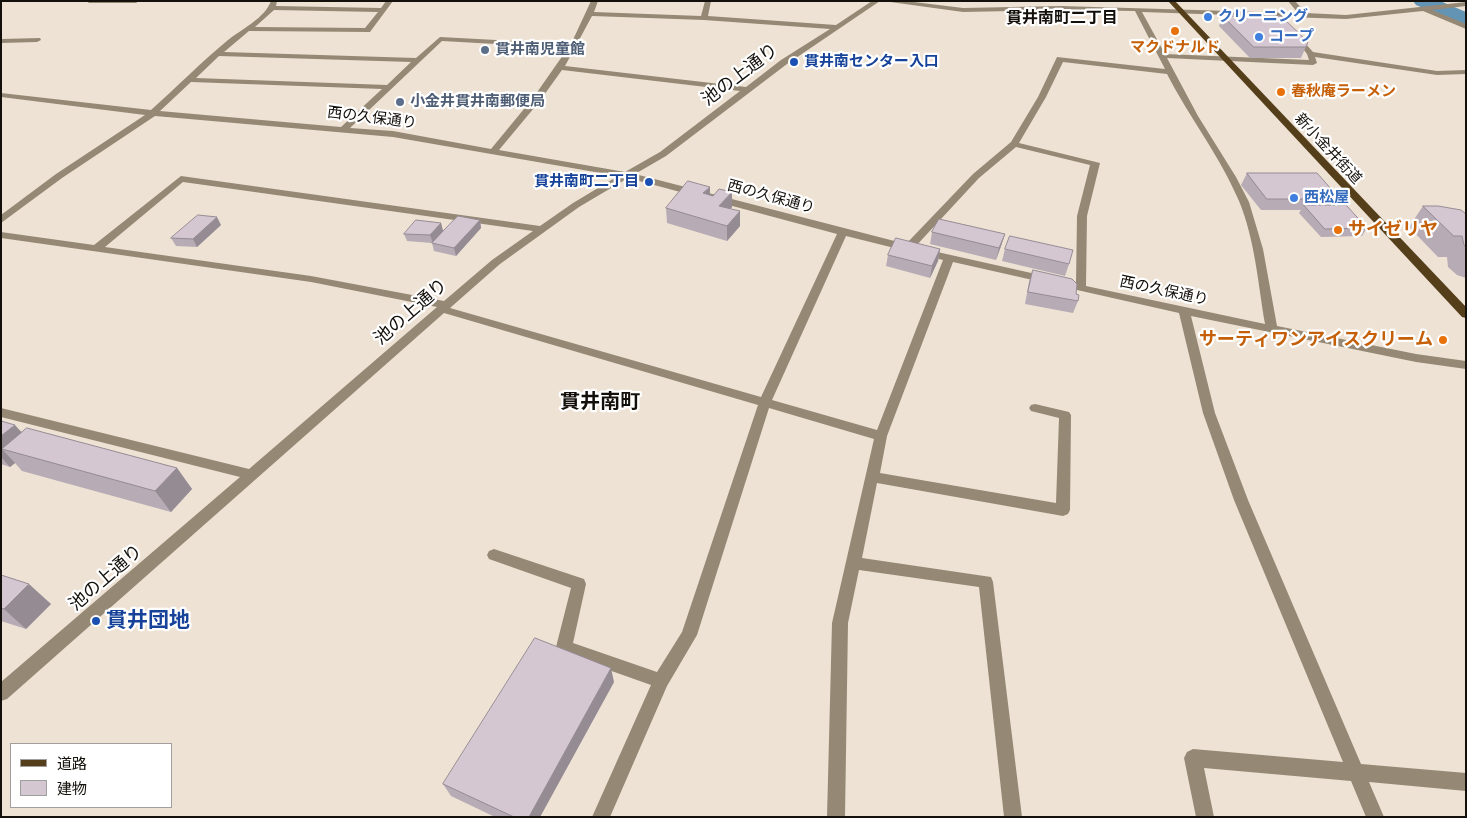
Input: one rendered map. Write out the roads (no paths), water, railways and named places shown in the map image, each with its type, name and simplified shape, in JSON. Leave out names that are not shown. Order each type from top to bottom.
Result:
[{"type":"main road","name":"新小金井街道","points":[[1171,1],[1466,314]]},
{"type":"street","points":[[89,1],[136,1]]},
{"type":"street","points":[[248,29],[367,30],[390,1]]},
{"type":"street","points":[[492,152],[516,126],[558,67],[591,14],[595,1]]},
{"type":"street","points":[[704,18],[708,1]]},
{"type":"street","name":"池の上通り","points":[[1,693],[496,262],[539,229],[663,154],[784,62],[877,1]]},
{"type":"street","points":[[886,1],[937,8],[992,10],[1041,8],[1346,17],[1466,4]]},
{"type":"street","points":[[989,1],[992,10]]},
{"type":"street","points":[[1291,1],[1304,15]]},
{"type":"street","points":[[1,220],[59,176],[153,113],[248,29],[273,4],[383,10]]},
{"type":"street","points":[[1423,8],[1466,27]]},
{"type":"street","points":[[1138,10],[1164,56],[1169,72],[1200,127],[1232,176],[1244,201],[1256,241],[1272,328]]},
{"type":"street","points":[[591,14],[704,18],[838,27]]},
{"type":"street","points":[[1164,56],[1313,63],[1311,54],[1282,14]]},
{"type":"street","points":[[344,129],[440,39],[572,46]]},
{"type":"street","points":[[1,41],[36,40]]},
{"type":"street","points":[[218,54],[418,60]]},
{"type":"street","points":[[1311,54],[1437,73],[1466,72]]},
{"type":"street","points":[[908,248],[976,176],[1014,144],[1042,98],[1060,60],[1169,72]]},
{"type":"street","points":[[558,67],[748,90]]},
{"type":"street","points":[[1456,73],[1466,77]]},
{"type":"street","points":[[190,80],[389,87]]},
{"type":"street","name":"西の久保通り","points":[[2,96],[153,113],[393,134],[626,175],[948,258],[1081,288],[1416,358],[1466,365]]},
{"type":"street","points":[[1014,144],[1095,163],[1082,216],[1081,288]]},
{"type":"street","points":[[98,247],[182,179],[539,229]]},
{"type":"street","points":[[601,817],[661,681],[689,635],[765,402],[843,232]]},
{"type":"street","points":[[1,235],[98,247],[311,279],[443,307],[881,436]]},
{"type":"street","points":[[836,817],[840,623],[881,436],[948,258]]},
{"type":"street","points":[[1184,310],[1209,412],[1238,491],[1355,774],[1375,817]]},
{"type":"street","points":[[871,477],[1063,510],[1065,414],[1036,408]]},
{"type":"street","points":[[1,412],[252,475]]},
{"type":"street","points":[[494,555],[579,584],[564,646],[661,681]]},
{"type":"street","points":[[853,563],[986,582],[1013,817]]},
{"type":"street","points":[[1205,817],[1193,758],[1245,761],[1355,774],[1466,782]]},
{"type":"waterway","points":[[1423,1],[1466,20]]},
{"type":"place","name":"クリーニング","points":[[1208,17]]},
{"type":"place","name":"マクドナルド","points":[[1175,31]]},
{"type":"place","name":"コープ","points":[[1259,37]]},
{"type":"place","name":"貫井南児童館","points":[[485,50]]},
{"type":"place","name":"貫井南センター入口","points":[[794,62]]},
{"type":"place","name":"春秋庵ラーメン","points":[[1281,92]]},
{"type":"place","name":"小金井貫井南郵便局","points":[[400,102]]},
{"type":"place","name":"貫井南町二丁目","points":[[649,182]]},
{"type":"place","name":"西松屋","points":[[1294,198]]},
{"type":"place","name":"サイゼリヤ","points":[[1338,230]]},
{"type":"place","name":"サーティワンアイスクリーム","points":[[1443,340]]},
{"type":"place","name":"貫井団地","points":[[96,621]]},
{"type":"district","name":"貫井南町二丁目","points":[[1062,18]]},
{"type":"district","name":"貫井南町","points":[[600,402]]}]
